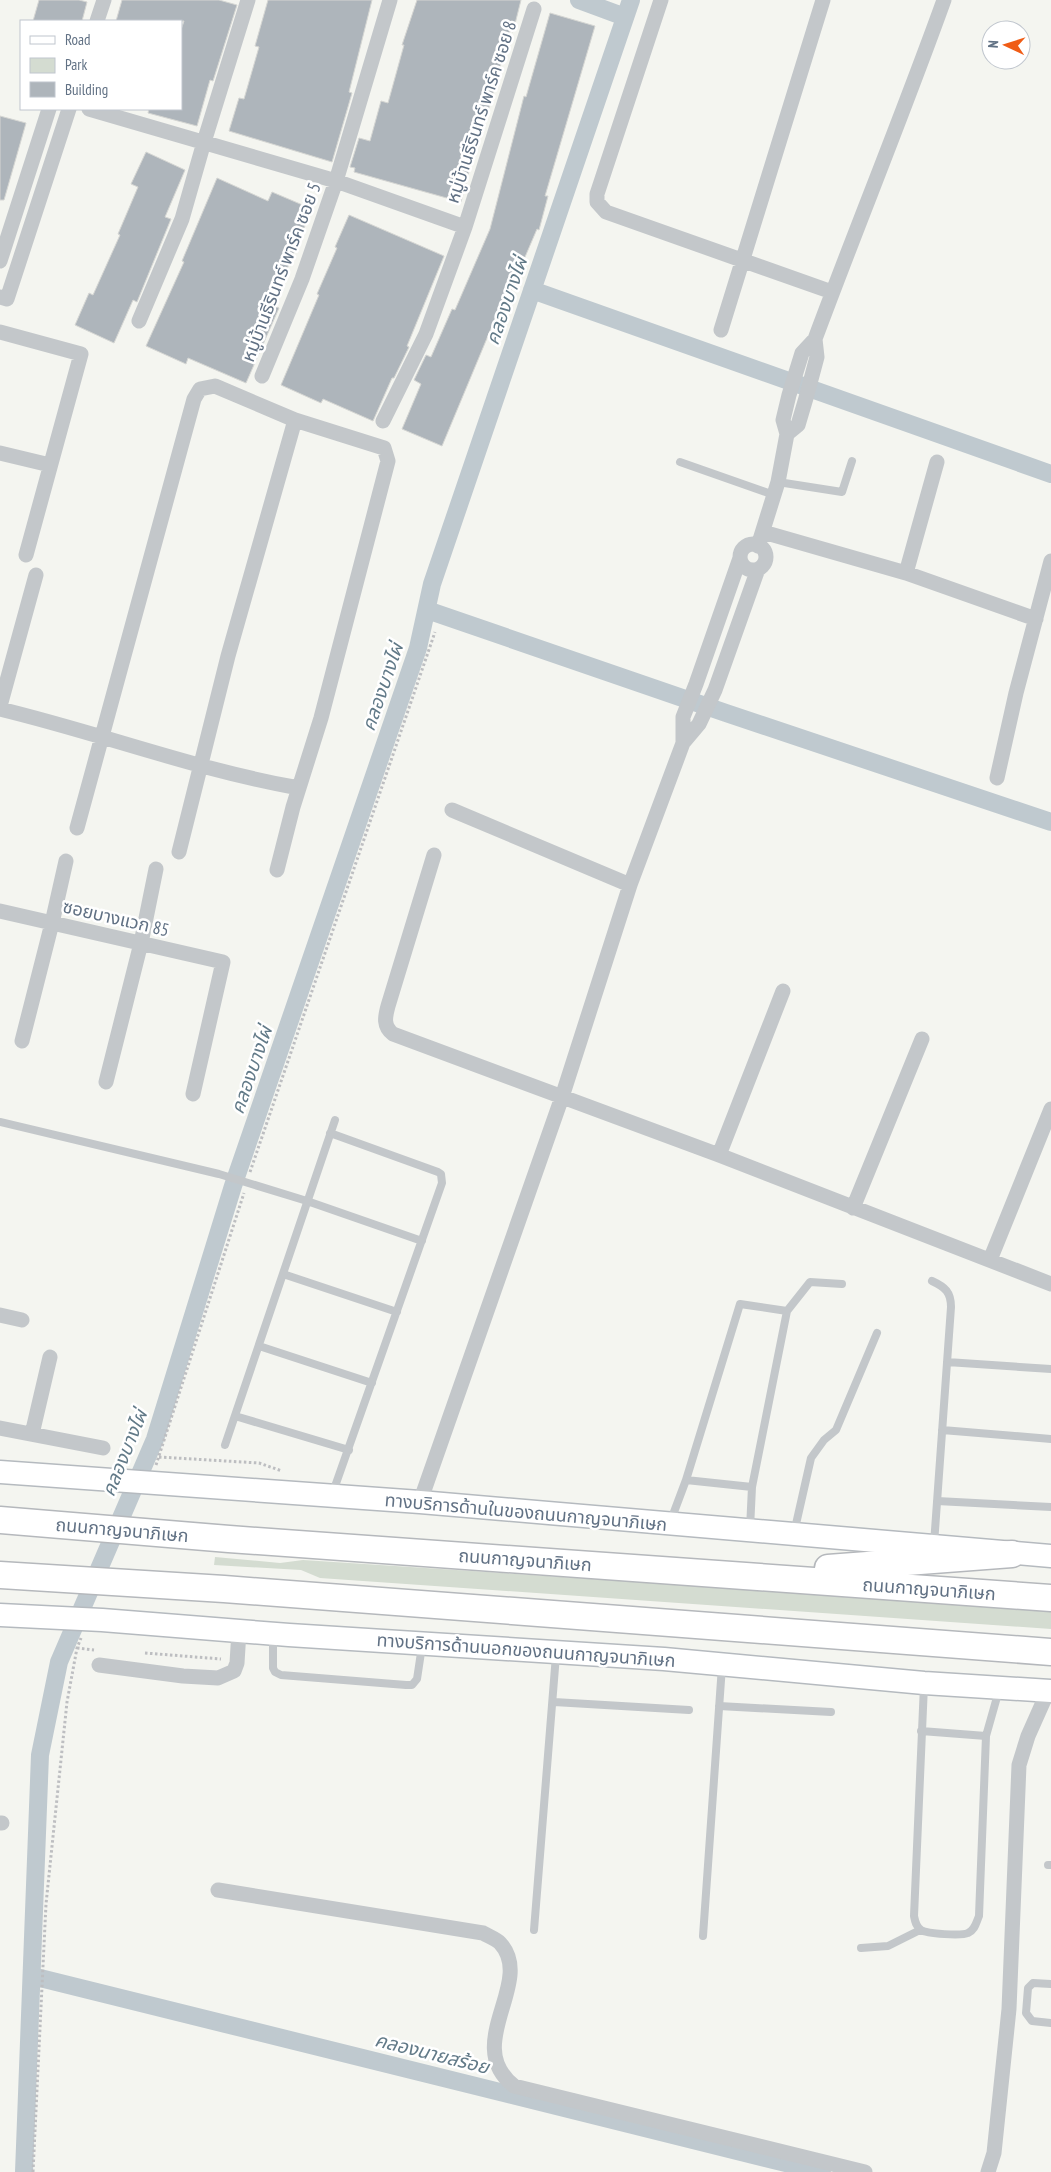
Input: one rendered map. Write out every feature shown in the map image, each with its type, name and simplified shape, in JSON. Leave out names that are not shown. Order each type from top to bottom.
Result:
[{"type":"highway","name":"ถนนกาญจนาภิเษก","points":[[0,1520],[229,1539],[1051,1598]]},
{"type":"highway","points":[[745,1575],[1012,1554]]},
{"type":"highway","points":[[0,1575],[224,1589],[1051,1652]]},
{"type":"highway","points":[[981,1648],[1051,1662]]},
{"type":"main road","name":"ทางบริการด้านในของถนนกาญจนาภิเษก","points":[[7,1473],[420,1502],[669,1525],[1051,1556]]},
{"type":"main road","name":"ทางบริการด้านนอกของถนนกาญจนาภิเษก","points":[[9,1616],[184,1626],[273,1634],[722,1664],[924,1683],[1050,1691]]},
{"type":"street","points":[[97,20],[104,0]]},
{"type":"street","points":[[139,321],[182,219],[248,0]]},
{"type":"street","name":"หมู่บ้านธีรินทร์ พาร์ค ซอย 5","points":[[262,376],[302,279],[336,181],[390,0]]},
{"type":"street","points":[[661,0],[597,194],[597,202],[606,212],[832,292]]},
{"type":"street","points":[[721,330],[823,0]]},
{"type":"street","points":[[420,1502],[562,1097],[630,885],[683,743],[699,724],[729,654],[758,569],[766,560],[761,539],[776,488],[787,434],[783,420],[802,353],[815,340],[869,194],[913,87],[944,0]]},
{"type":"street","name":"หมู่บ้านธีรินทร์ พาร์ค ซอย 8","points":[[383,421],[426,334],[465,227],[534,9]]},
{"type":"street","points":[[0,261],[48,110]]},
{"type":"street","points":[[0,297],[7,299],[69,110]]},
{"type":"street","points":[[92,110],[336,181],[465,227]]},
{"type":"street","points":[[23,188],[42,194]]},
{"type":"street","points":[[0,332],[81,354],[26,555]]},
{"type":"street","points":[[787,434],[798,425],[814,372],[817,358],[815,340]]},
{"type":"street","points":[[77,828],[194,399],[200,389],[215,386],[295,420],[384,448],[388,461],[321,718],[299,788],[277,870]]},
{"type":"street","points":[[179,852],[233,637],[295,420]]},
{"type":"street","points":[[0,452],[50,465]]},
{"type":"street","points":[[906,573],[937,462]]},
{"type":"street","points":[[683,743],[682,717],[696,684],[743,550],[746,546],[761,539],[906,573],[1036,618]]},
{"type":"street","points":[[740,558],[746,569],[758,569]]},
{"type":"street","points":[[997,778],[1016,693],[1051,561]]},
{"type":"street","points":[[36,575],[0,707],[200,765],[299,788]]},
{"type":"street","points":[[709,646],[729,654]]},
{"type":"street","points":[[452,810],[630,885]]},
{"type":"street","points":[[434,856],[385,1019],[387,1029],[393,1034],[719,1155],[1051,1284]]},
{"type":"street","points":[[22,1041],[66,860]]},
{"type":"street","points":[[106,1082],[141,943],[156,869]]},
{"type":"street","name":"ซอยบางแวก 85","points":[[0,911],[223,962],[193,1094]]},
{"type":"street","points":[[719,1155],[783,990]]},
{"type":"street","points":[[853,1208],[922,1039]]},
{"type":"street","points":[[990,1260],[1051,1109]]},
{"type":"street","points":[[0,1315],[22,1320]]},
{"type":"street","points":[[32,1434],[50,1357]]},
{"type":"street","points":[[0,1428],[103,1448]]},
{"type":"street","points":[[98,1657],[183,1676],[218,1678],[234,1672],[237,1663],[239,1631]]},
{"type":"street","points":[[988,2172],[994,2152],[1009,2009],[1019,1765],[1028,1736],[1050,1691]]},
{"type":"street","points":[[218,1890],[483,1933],[500,1942],[509,1958],[510,1975],[494,2044],[494,2061],[503,2077],[514,2086],[864,2172]]},
{"type":"lane","points":[[680,462],[776,488],[842,492],[852,461]]},
{"type":"lane","points":[[225,1445],[334,1120]]},
{"type":"lane","points":[[0,1122],[249,1182],[422,1241]]},
{"type":"lane","points":[[330,1133],[441,1174],[442,1183],[332,1496]]},
{"type":"lane","points":[[283,1274],[397,1312]]},
{"type":"lane","points":[[932,1281],[944,1287],[951,1300],[934,1546]]},
{"type":"lane","points":[[750,1531],[752,1487],[787,1311],[810,1282],[842,1284]]},
{"type":"lane","points":[[669,1525],[686,1480],[740,1304],[787,1311]]},
{"type":"lane","points":[[794,1535],[812,1458],[824,1440],[836,1430],[877,1333]]},
{"type":"lane","points":[[259,1346],[372,1383]]},
{"type":"lane","points":[[947,1362],[1051,1369]]},
{"type":"lane","points":[[235,1416],[349,1450]]},
{"type":"lane","points":[[942,1430],[1051,1439]]},
{"type":"lane","points":[[686,1480],[752,1487]]},
{"type":"lane","points":[[937,1501],[1051,1507]]},
{"type":"lane","points":[[273,1634],[273,1668],[275,1672],[281,1675],[406,1685],[412,1685],[417,1679],[422,1643]]},
{"type":"lane","points":[[534,1930],[554,1702],[556,1653]]},
{"type":"lane","points":[[703,1936],[722,1664]]},
{"type":"lane","points":[[924,1683],[914,1916],[916,1925],[920,1930],[926,1932],[969,1933],[974,1928],[979,1916],[986,1736],[1000,1688]]},
{"type":"lane","points":[[554,1702],[689,1710]]},
{"type":"lane","points":[[719,1706],[830,1712]]},
{"type":"lane","points":[[921,1731],[986,1736]]},
{"type":"lane","points":[[861,1948],[888,1946],[920,1930]]},
{"type":"lane","points":[[1051,1984],[1030,1984],[1026,2013],[1032,2021],[1051,2023]]},
{"type":"path","points":[[155,1466],[435,632]]},
{"type":"path","points":[[159,1456],[259,1463],[290,1474]]},
{"type":"path","points":[[33,2172],[46,1904],[67,1702],[77,1648],[85,1630]]},
{"type":"path","points":[[77,1648],[98,1657]]},
{"type":"path","points":[[142,1653],[227,1659]]},
{"type":"green space","points":[[215,1557],[280,1563],[303,1560],[1051,1609],[1051,1629],[320,1578],[301,1570],[214,1565]]},
{"type":"building","points":[[39,0],[79,0],[87,2],[82,20],[33,20]]},
{"type":"building","points":[[122,0],[219,0],[237,5],[213,81],[210,80],[197,126],[148,113],[149,110],[182,110],[182,27],[184,21],[116,20]]},
{"type":"building","points":[[268,0],[372,0],[349,92],[352,93],[332,162],[229,131],[239,98],[244,99],[259,47],[255,46]]},
{"type":"building","points":[[417,0],[521,0],[513,32],[510,31],[487,115],[484,114],[461,202],[354,172],[355,168],[350,167],[359,138],[370,141],[381,101],[388,103],[404,45],[402,45]]},
{"type":"building","points":[[550,13],[595,26],[545,196],[548,196],[539,230],[537,229],[498,320],[495,319],[442,446],[402,429],[421,384],[414,380],[426,355],[431,357],[452,309],[455,310],[490,229],[524,96],[526,97]]},
{"type":"building","points":[[0,116],[26,123],[4,200],[0,200]]},
{"type":"building","points":[[146,152],[185,170],[165,217],[171,219],[137,302],[133,300],[114,343],[75,325],[89,293],[93,295],[120,235],[118,234],[138,187],[131,184]]},
{"type":"building","points":[[217,178],[268,201],[272,192],[312,209],[272,305],[279,308],[246,383],[188,358],[186,364],[146,346],[184,262],[182,261]]},
{"type":"building","points":[[349,215],[444,256],[407,346],[409,347],[394,378],[392,378],[373,421],[323,399],[321,403],[281,385],[319,295],[317,294]]},
{"type":"waterway","points":[[579,0],[625,17]]},
{"type":"waterway","name":"คลองบางไผ่","points":[[24,2172],[40,1755],[59,1662],[155,1439],[233,1186],[418,648],[432,584],[631,0]]},
{"type":"waterway","points":[[532,290],[1051,474]]},
{"type":"waterway","points":[[427,610],[1051,822]]},
{"type":"waterway","name":"คลองนายสร้อย","points":[[32,1976],[822,2172]]}]
